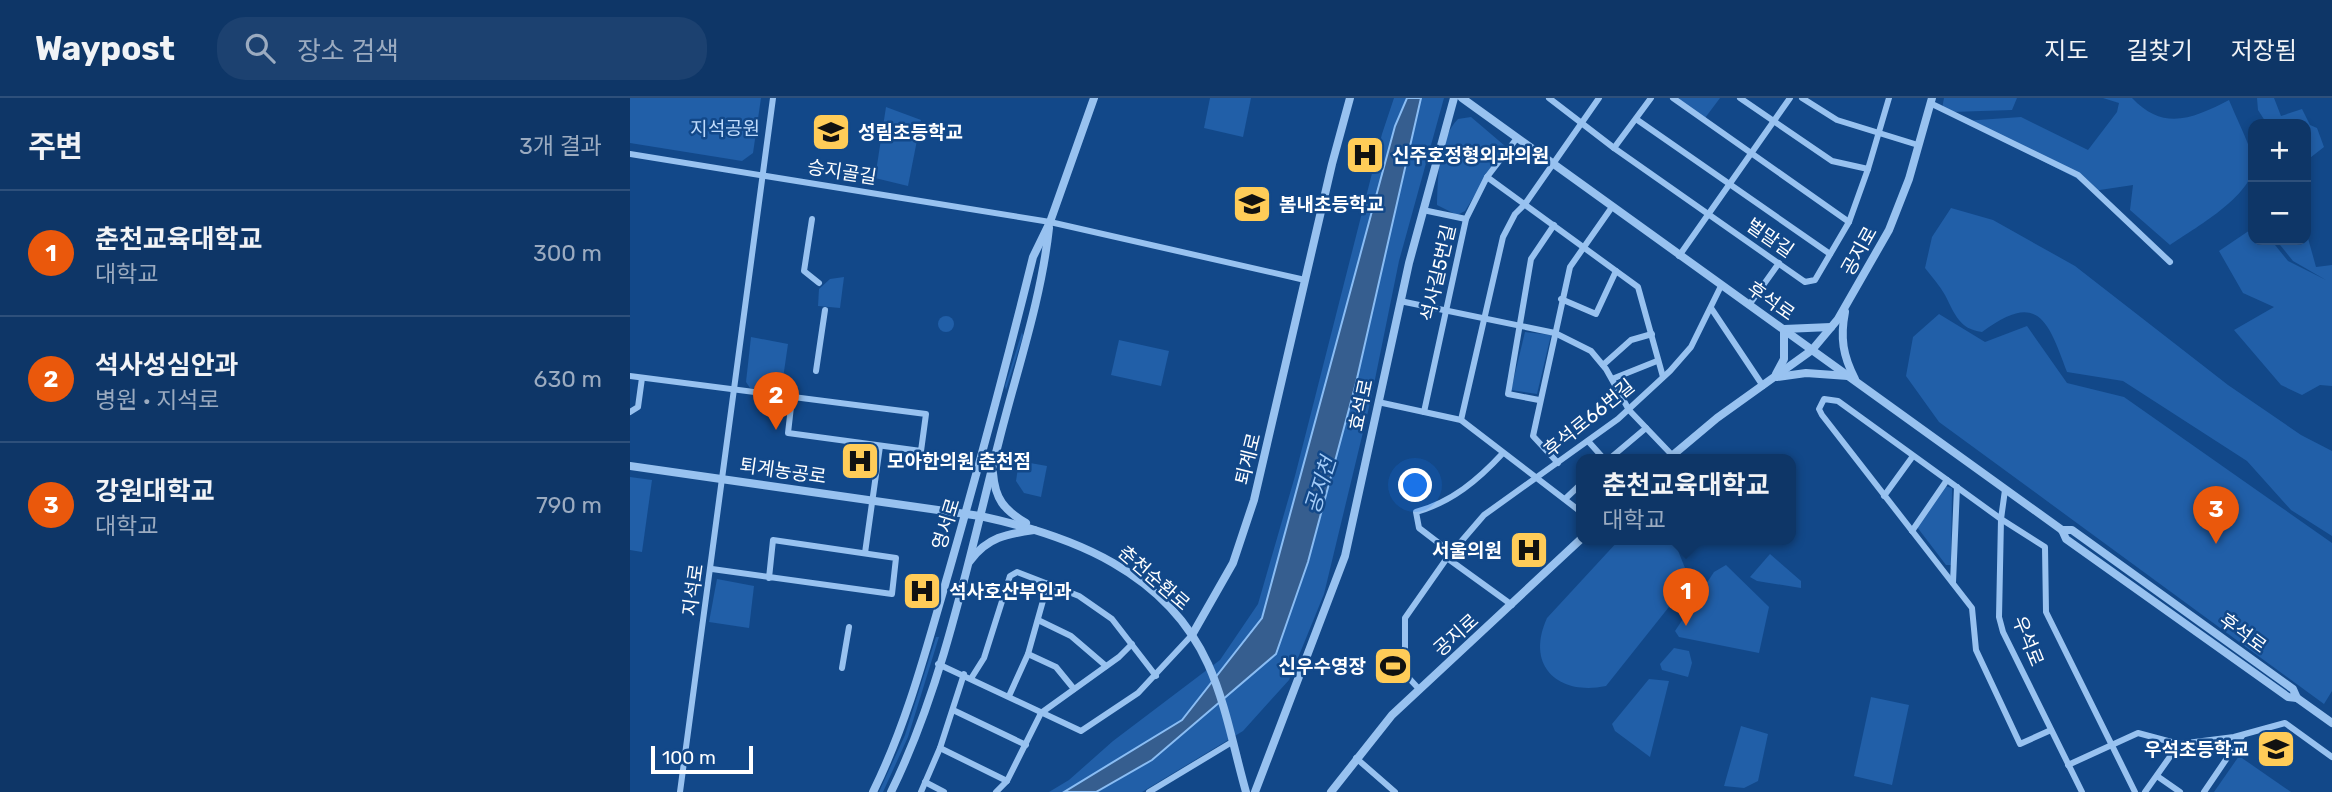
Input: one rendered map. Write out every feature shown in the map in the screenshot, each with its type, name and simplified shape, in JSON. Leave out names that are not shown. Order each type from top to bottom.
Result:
[{"type":"street","name":"지석로","points":[[680,792],[773,98]]},
{"type":"street","name":"영서로","points":[[891,792],[928,704],[966,568],[986,439],[1033,257],[1050,222],[1094,98]]},
{"type":"street","name":"퇴계로","points":[[1192,635],[1233,563],[1254,500],[1350,98]]},
{"type":"street","name":"효석로","points":[[1255,792],[1345,556],[1401,301],[1454,98]]},
{"type":"street","name":"후석로","points":[[1462,98],[2062,530],[2072,530],[2293,689],[2297,698],[2332,723]]},
{"type":"street","name":"벌말길","points":[[1549,98],[1614,148],[1805,282],[1815,280],[1849,222],[1889,98]]},
{"type":"street","points":[[1461,420],[1503,237],[1515,214],[1525,204],[1599,98]]},
{"type":"street","points":[[1614,148],[1651,98]]},
{"type":"street","points":[[1673,98],[1849,222]]},
{"type":"street","points":[[1740,98],[1832,161],[1868,169]]},
{"type":"street","points":[[1679,256],[1790,98]]},
{"type":"street","points":[[1802,98],[1837,120],[1918,145]]},
{"type":"street","points":[[1931,101],[2078,175],[2170,262]]},
{"type":"street","name":"공지로","points":[[1673,454],[1812,350],[1831,327],[1889,230],[1931,101]]},
{"type":"street","points":[[1636,119],[1830,254]]},
{"type":"street","name":"석사길5번길","points":[[1424,412],[1466,219],[1487,177],[1517,138]]},
{"type":"street","name":"승지골길","points":[[630,154],[1050,222]]},
{"type":"street","points":[[1487,177],[1638,287],[1663,377]]},
{"type":"street","points":[[1558,463],[1534,436],[1539,400],[1570,267],[1612,207]]},
{"type":"street","points":[[1423,210],[1466,219]]},
{"type":"street","points":[[812,219],[804,271],[819,283]]},
{"type":"street","name":"영서로","points":[[873,792],[906,716],[944,587],[992,466],[1043,282],[1050,222]]},
{"type":"street","points":[[1050,222],[1305,280]]},
{"type":"street","points":[[1539,400],[1508,394],[1531,259],[1554,225]]},
{"type":"street","points":[[1749,305],[1779,263]]},
{"type":"street","points":[[1561,299],[1596,314],[1616,271]]},
{"type":"street","points":[[1028,278],[1036,274],[1043,282]]},
{"type":"street","name":"후석로66번길","points":[[1419,689],[1405,674],[1405,618],[1450,556],[1484,515],[1538,479],[1629,410],[1663,377],[1691,348],[1721,286]]},
{"type":"street","points":[[1401,301],[1555,333],[1591,351],[1612,379],[1629,410],[1667,454]]},
{"type":"street","points":[[1846,305],[1841,337],[1847,363],[1857,382]]},
{"type":"street","points":[[1711,308],[1763,386]]},
{"type":"street","points":[[816,371],[825,310]]},
{"type":"street","points":[[1774,377],[1784,359],[1784,330],[1831,327]]},
{"type":"street","points":[[1602,365],[1631,340],[1652,334]]},
{"type":"street","points":[[1612,379],[1657,361]]},
{"type":"street","points":[[1774,377],[1807,373],[1848,376]]},
{"type":"street","points":[[630,376],[734,392],[792,397],[926,414],[921,451],[788,433],[792,397]]},
{"type":"street","points":[[630,412],[638,407],[642,378]]},
{"type":"street","points":[[2051,730],[2020,744],[1976,650],[1972,608],[1822,415],[1819,409],[1824,399],[1838,401],[2001,519],[2045,547],[2046,612],[2134,792]]},
{"type":"street","points":[[1378,402],[1461,420],[1576,508]]},
{"type":"street","points":[[1614,454],[1646,428]]},
{"type":"street","points":[[986,439],[990,447],[998,444]]},
{"type":"street","points":[[1588,441],[1600,454]]},
{"type":"street","points":[[865,553],[880,446]]},
{"type":"street","points":[[1503,453],[1482,476],[1441,505],[1416,512],[1419,528],[1512,605]]},
{"type":"street","points":[[1884,496],[1913,456]]},
{"type":"street","name":"퇴계농공로","points":[[630,466],[973,515]]},
{"type":"street","points":[[992,466],[997,498],[1011,514],[1037,530]]},
{"type":"street","points":[[1912,531],[1947,480]]},
{"type":"street","points":[[1953,583],[1957,487]]},
{"type":"street","points":[[1565,499],[1576,489]]},
{"type":"street","name":"우석로","points":[[2005,489],[2001,519],[1999,617],[2003,632],[2082,792]]},
{"type":"street","name":"춘천순환로","points":[[973,515],[1037,530],[1110,559],[1166,605],[1192,635],[1210,670],[1231,738]]},
{"type":"street","points":[[966,568],[983,545],[994,539],[1037,530]]},
{"type":"street","points":[[712,569],[769,578],[892,594],[896,558],[773,540],[769,578]]},
{"type":"street","name":"공지로","points":[[1331,792],[1392,715],[1576,544]]},
{"type":"street","points":[[972,677],[984,658],[1010,576],[1017,572],[1079,596],[1112,619],[1156,676]]},
{"type":"street","points":[[1009,696],[1028,654],[1048,583]]},
{"type":"street","points":[[944,587],[954,584],[959,594]]},
{"type":"street","points":[[1038,620],[1071,636],[1105,666]]},
{"type":"street","points":[[842,668],[849,626]]},
{"type":"street","points":[[938,664],[972,677],[1081,731],[1138,693],[1192,635]]},
{"type":"street","points":[[996,792],[1007,781],[1041,713],[1132,644]]},
{"type":"street","points":[[1028,654],[1056,667],[1074,689]]},
{"type":"street","points":[[921,792],[940,748],[964,674]]},
{"type":"street","points":[[953,710],[1026,745]]},
{"type":"street","points":[[2068,765],[2109,743],[2138,733],[2179,744],[2243,735],[2285,723],[2332,757]]},
{"type":"street","points":[[2204,792],[2243,735]]},
{"type":"street","points":[[1149,792],[1231,738],[1247,792]]},
{"type":"street","points":[[2145,792],[2179,744]]},
{"type":"street","points":[[940,748],[1007,781]]},
{"type":"street","points":[[1356,758],[1395,792]]},
{"type":"street","points":[[2157,776],[2180,792]]},
{"type":"street","points":[[925,782],[944,792]]},
{"type":"green space","name":"지석공원","points":[[630,98],[761,98],[753,153],[742,161],[630,143]]},
{"type":"green space","points":[[1210,98],[1251,98],[1243,137],[1204,128]]},
{"type":"green space","points":[[1394,98],[1406,98],[1395,126],[1262,618],[1182,720],[1064,792],[1049,792],[1069,780],[1113,741],[1220,660],[1258,604],[1295,476],[1382,134]]},
{"type":"green space","points":[[1421,98],[1444,98],[1399,261],[1371,399],[1324,594],[1289,680],[1243,731],[1142,792],[1096,792],[1276,654],[1308,562],[1356,383]]},
{"type":"green space","points":[[1677,98],[1720,98],[1705,118]]},
{"type":"green space","points":[[1944,98],[2017,98],[2012,110],[1951,112],[1942,109]]},
{"type":"green space","points":[[2103,98],[2132,98],[2144,109],[2168,118],[2191,116],[2229,100],[2248,145],[2246,185],[2222,209],[2170,245],[2130,210],[2133,185],[2093,191],[2076,178],[1964,121],[2021,117],[2088,150],[2117,112],[2119,103]]},
{"type":"green space","points":[[2257,98],[2274,98],[2281,116],[2302,109],[2307,119],[2264,119],[2258,110]]},
{"type":"green space","points":[[886,107],[921,120],[908,186],[875,178]]},
{"type":"green space","points":[[1471,117],[1505,146],[1465,211],[1457,215],[1437,205],[1440,159],[1451,128],[1458,119]]},
{"type":"green space","points":[[2311,125],[2317,128],[2324,147],[2311,157]]},
{"type":"green space","points":[[1951,208],[1993,220],[2075,266],[2228,385],[2301,435],[2332,451],[2332,536],[2291,510],[2247,461],[2123,381],[2067,372],[2054,338],[2047,325],[2038,317],[2028,312],[2016,313],[1982,332],[1963,324],[1925,268],[1932,237]]},
{"type":"green space","points":[[2248,231],[2248,245],[2275,245],[2288,261],[2326,280],[2293,261],[2280,245],[2310,245],[2316,267],[2332,265],[2332,386],[2320,385],[2302,395],[2281,385],[2234,330],[2274,307],[2243,293],[2219,251]]},
{"type":"green space","points":[[844,277],[840,308],[818,306],[819,289],[830,279]]},
{"type":"green space","points":[[1939,314],[1985,342],[2027,326],[2067,383],[2124,397],[2332,543],[2332,691],[2324,704],[1939,422],[1906,376],[1913,337]]},
{"type":"green space","points":[[943,316],[949,316],[954,324],[952,330],[943,332],[938,327],[938,321]]},
{"type":"green space","points":[[1022,332],[1023,336],[1006,390],[1005,386]]},
{"type":"green space","points":[[1525,332],[1551,335],[1537,394],[1511,390]]},
{"type":"green space","points":[[751,337],[788,344],[781,392],[750,388],[746,382]]},
{"type":"green space","points":[[1119,340],[1169,351],[1161,386],[1111,375]]},
{"type":"green space","points":[[1019,461],[1047,466],[1041,497],[1024,493],[1016,481]]},
{"type":"green space","points":[[630,477],[652,480],[642,552],[630,550]]},
{"type":"green space","points":[[1945,486],[1952,488],[1951,565],[1946,565],[1917,527]]},
{"type":"green space","points":[[1614,545],[1673,545],[1677,548],[1685,568],[1680,593],[1606,686],[1573,686],[1560,682],[1550,674],[1543,663],[1540,650],[1541,635],[1547,618]]},
{"type":"green space","points":[[1770,554],[1801,581],[1801,588],[1757,581],[1750,577]]},
{"type":"green space","points":[[1726,565],[1769,607],[1759,653],[1679,637],[1675,631],[1714,572]]},
{"type":"green space","points":[[717,579],[754,586],[749,628],[709,622]]},
{"type":"green space","points":[[936,637],[939,637],[908,737],[883,792],[879,792],[905,735]]},
{"type":"green space","points":[[1674,648],[1689,651],[1692,663],[1688,677],[1662,670],[1660,664]]},
{"type":"green space","points":[[1649,679],[1669,681],[1650,757],[1615,731],[1612,724]]},
{"type":"green space","points":[[1871,697],[1909,705],[1892,785],[1854,776]]},
{"type":"green space","points":[[1741,726],[1768,734],[1758,781],[1744,788],[1724,786]]},
{"type":"green space","points":[[2239,756],[2291,792],[2214,792]]},
{"type":"water","name":"공지천","points":[[1407,98],[1421,98],[1356,383],[1308,562],[1276,654],[1152,760],[1096,792],[1064,792],[1182,720],[1262,618],[1395,126]]},
{"type":"place","name":"성림초등학교","points":[[831,132]]},
{"type":"place","name":"신주호정형외과의원","points":[[1365,155]]},
{"type":"place","name":"봄내초등학교","points":[[1252,204]]},
{"type":"place","name":"석사성심안과","points":[[776,430]]},
{"type":"place","name":"모아한의원 춘천점","points":[[860,461]]},
{"type":"place","name":"강원대학교","points":[[2216,544]]},
{"type":"place","name":"서울의원","points":[[1529,550]]},
{"type":"place","name":"석사호산부인과","points":[[922,591]]},
{"type":"place","name":"춘천교육대학교","points":[[1686,626]]},
{"type":"place","name":"신우수영장","points":[[1393,666]]},
{"type":"place","name":"우석초등학교","points":[[2276,749]]}]
